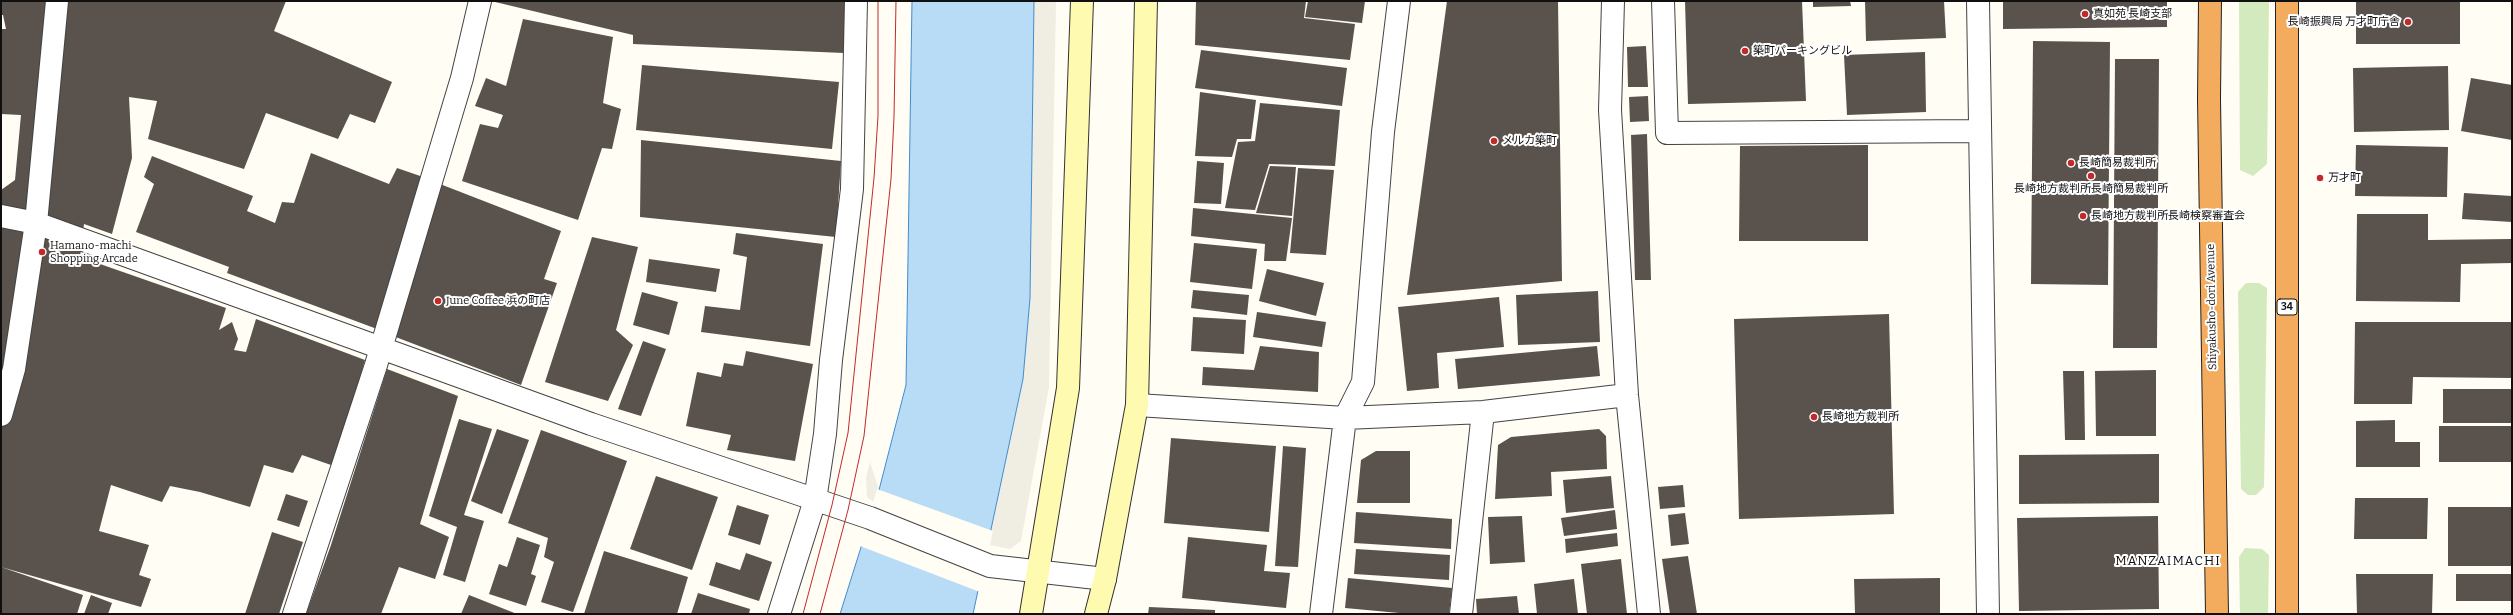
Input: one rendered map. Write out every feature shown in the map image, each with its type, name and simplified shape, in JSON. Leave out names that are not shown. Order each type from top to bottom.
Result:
[{"type":"highway","name":"Shiyakusho-dori Avenue","points":[[2210,1],[2209,98],[2217,614]]},
{"type":"highway","name":"34","points":[[2287,1],[2287,614]]},
{"type":"street","points":[[1,415],[14,369],[36,224],[57,1]]},
{"type":"street","points":[[294,614],[381,349],[462,78],[480,1]]},
{"type":"street","points":[[779,614],[815,500],[825,434],[831,360],[852,189],[856,1]]},
{"type":"street","points":[[1031,614],[1068,388],[1082,1]]},
{"type":"street","points":[[1096,614],[1105,579],[1137,405],[1146,1]]},
{"type":"street","points":[[1321,614],[1345,418],[1363,382],[1383,132],[1399,1]]},
{"type":"street","points":[[1614,1],[1610,110],[1628,395],[1649,614]]},
{"type":"street","points":[[1663,1],[1667,132],[1980,131]]},
{"type":"street","points":[[1978,1],[1988,614]]},
{"type":"street","points":[[1,216],[36,224],[591,424],[870,518],[990,566],[1038,570],[1105,579]]},
{"type":"street","points":[[1137,405],[1345,418],[1483,412],[1628,395]]},
{"type":"street","points":[[1462,614],[1483,412]]},
{"type":"green space","points":[[2239,1],[2269,1],[2267,164],[2253,176],[2240,170]]},
{"type":"green space","points":[[2246,283],[2259,283],[2267,288],[2264,487],[2256,495],[2248,495],[2241,489],[2238,292]]},
{"type":"green space","points":[[2245,548],[2262,549],[2269,555],[2268,614],[2240,614],[2239,557]]},
{"type":"shaded area","points":[[1034,1],[1056,1],[1049,387],[1021,541],[1010,549],[990,545],[875,503],[867,497],[866,478],[870,462],[879,490],[991,531],[1023,379],[1030,298]]},
{"type":"water","points":[[912,1],[1034,1],[1030,298],[1023,379],[973,614],[840,614],[879,490],[906,385]]},
{"type":"pier","points":[[877,489],[993,531],[980,592],[860,546]]},
{"type":"building","points":[[1,1],[286,1],[274,31],[392,82],[375,123],[350,114],[338,139],[266,113],[244,169],[148,139],[157,101],[129,97],[132,158],[112,234],[84,224],[80,257],[226,308],[219,330],[232,322],[238,339],[234,350],[246,352],[256,319],[365,360],[334,466],[302,455],[293,473],[264,465],[250,507],[200,492],[170,486],[162,502],[111,485],[99,531],[149,545],[139,575],[151,579],[141,607],[1,567],[1,190],[15,180],[21,115],[1,114],[1,29],[6,29],[3,15],[1,15]]},
{"type":"building","points":[[491,1],[845,1],[844,53],[633,44],[633,35]]},
{"type":"building","points":[[1196,1],[1306,1],[1304,18],[1355,24],[1350,60],[1195,45]]},
{"type":"building","points":[[1308,1],[1365,1],[1362,23],[1305,17]]},
{"type":"building","name":"メルカ築町","points":[[1447,1],[1558,1],[1562,281],[1407,295]]},
{"type":"building","name":"築町パーキングビル","points":[[1685,1],[1802,1],[1806,101],[1688,104]]},
{"type":"building","points":[[1813,1],[1850,1],[1851,6],[1813,7]]},
{"type":"building","points":[[1865,1],[1944,1],[1946,38],[1866,41]]},
{"type":"building","name":"真如苑 長崎支部","points":[[2003,1],[2167,1],[2167,27],[2003,29]]},
{"type":"building","name":"長崎振興局 万才町庁舎","points":[[2356,1],[2460,1],[2460,44],[2356,44]]},
{"type":"building","points":[[523,19],[613,37],[603,103],[621,109],[612,149],[602,148],[578,220],[462,181],[480,124],[498,128],[503,115],[475,106],[486,78],[506,86]]},
{"type":"building","name":"長崎簡易裁判所","points":[[2033,41],[2110,42],[2108,285],[2031,284]]},
{"type":"building","points":[[1646,46],[1648,87],[1628,87],[1627,47]]},
{"type":"building","points":[[1201,50],[1347,68],[1342,106],[1195,88]]},
{"type":"building","points":[[1925,52],[1926,112],[1847,115],[1844,55]]},
{"type":"building","points":[[2115,59],[2159,59],[2157,348],[2113,348]]},
{"type":"building","points":[[642,65],[839,82],[832,149],[636,130]]},
{"type":"building","points":[[2448,66],[2449,130],[2354,132],[2353,68]]},
{"type":"building","points":[[2471,78],[2512,85],[2512,140],[2461,131]]},
{"type":"building","points":[[1200,92],[1256,100],[1251,139],[1237,139],[1232,157],[1195,156]]},
{"type":"building","points":[[1648,96],[1649,121],[1630,122],[1629,97]]},
{"type":"building","points":[[1260,103],[1340,110],[1335,166],[1269,164],[1255,210],[1225,208],[1238,142],[1255,141]]},
{"type":"building","points":[[1647,134],[1651,280],[1635,280],[1631,135]]},
{"type":"building","points":[[641,140],[841,161],[836,237],[640,217]]},
{"type":"building","points":[[1868,145],[1868,241],[1739,241],[1740,146]]},
{"type":"building","points":[[2356,145],[2448,147],[2447,197],[2355,196]]},
{"type":"building","points":[[311,153],[389,184],[397,168],[426,178],[377,329],[227,273],[229,267],[136,232],[154,184],[144,177],[152,156],[253,196],[247,211],[275,223],[282,202],[294,203]]},
{"type":"building","points":[[1197,161],[1224,163],[1221,204],[1194,203]]},
{"type":"building","points":[[1270,166],[1296,167],[1292,216],[1256,213]]},
{"type":"building","points":[[1298,168],[1334,170],[1326,255],[1290,253]]},
{"type":"building","points":[[440,184],[561,231],[544,279],[557,283],[521,385],[393,336]]},
{"type":"building","points":[[2464,193],[2512,196],[2512,222],[2462,219]]},
{"type":"building","points":[[1193,208],[1292,218],[1286,261],[1264,261],[1265,244],[1191,236]]},
{"type":"building","points":[[2357,214],[2428,214],[2428,240],[2512,239],[2512,263],[2461,264],[2460,302],[2356,301]]},
{"type":"building","points":[[736,233],[823,244],[810,346],[701,332],[705,306],[740,310],[747,257],[733,254]]},
{"type":"building","points":[[592,237],[638,247],[616,330],[633,345],[608,401],[545,382]]},
{"type":"building","points":[[1194,243],[1257,249],[1252,289],[1190,282]]},
{"type":"building","points":[[649,259],[720,269],[716,292],[646,282]]},
{"type":"building","points":[[1267,269],[1324,283],[1316,316],[1259,301]]},
{"type":"building","points":[[1193,290],[1249,295],[1247,315],[1191,308]]},
{"type":"building","points":[[1598,291],[1600,342],[1518,345],[1516,295]]},
{"type":"building","points":[[642,292],[678,302],[669,335],[633,325]]},
{"type":"building","points":[[1499,297],[1504,347],[1437,353],[1439,388],[1407,391],[1398,307]]},
{"type":"building","points":[[1257,312],[1326,322],[1322,347],[1253,337]]},
{"type":"building","name":"長崎地方裁判所","points":[[1889,314],[1894,514],[1739,519],[1734,319]]},
{"type":"building","points":[[1193,317],[1246,320],[1244,354],[1191,351]]},
{"type":"building","points":[[2355,322],[2512,322],[2512,378],[2413,377],[2412,404],[2354,404]]},
{"type":"building","points":[[643,341],[666,349],[641,416],[618,409]]},
{"type":"building","points":[[1260,346],[1319,352],[1318,392],[1202,385],[1203,367],[1254,370]]},
{"type":"building","points":[[1597,346],[1600,376],[1458,389],[1455,359]]},
{"type":"building","points":[[746,351],[813,364],[795,461],[727,450],[731,435],[686,426],[697,372],[721,377],[724,363],[743,366]]},
{"type":"building","points":[[387,369],[458,396],[420,524],[449,537],[435,579],[399,567],[381,614],[306,614],[331,545]]},
{"type":"building","points":[[2156,370],[2156,436],[2096,436],[2095,371]]},
{"type":"building","points":[[2063,371],[2084,371],[2085,440],[2065,440]]},
{"type":"building","points":[[2443,389],[2512,389],[2512,423],[2443,423]]},
{"type":"building","points":[[459,419],[492,429],[464,515],[484,521],[465,582],[443,575],[457,527],[429,516]]},
{"type":"building","points":[[2395,420],[2395,442],[2420,442],[2420,467],[2356,467],[2356,421]]},
{"type":"building","points":[[2439,426],[2512,426],[2512,462],[2439,462]]},
{"type":"building","points":[[497,429],[529,440],[502,514],[471,501]]},
{"type":"building","points":[[1599,429],[1606,436],[1607,469],[1551,472],[1552,496],[1495,499],[1498,445],[1511,437]]},
{"type":"building","points":[[541,430],[627,461],[573,612],[541,602],[554,562],[544,557],[548,538],[508,523]]},
{"type":"building","points":[[1171,438],[1276,446],[1269,532],[1164,523]]},
{"type":"building","points":[[1283,446],[1306,448],[1298,567],[1275,566]]},
{"type":"building","points":[[1376,451],[1410,451],[1410,503],[1357,503],[1361,460]]},
{"type":"building","points":[[2159,454],[2159,503],[2019,504],[2019,455]]},
{"type":"building","points":[[656,476],[718,497],[692,570],[630,549]]},
{"type":"building","points":[[1611,476],[1614,508],[1566,513],[1563,480]]},
{"type":"building","points":[[1683,485],[1685,507],[1660,509],[1658,487]]},
{"type":"building","points":[[286,494],[308,501],[299,527],[277,520]]},
{"type":"building","points":[[2355,498],[2428,498],[2427,539],[2354,539]]},
{"type":"building","points":[[737,505],[769,515],[760,545],[728,535]]},
{"type":"building","points":[[2448,507],[2512,507],[2512,566],[2448,566]]},
{"type":"building","points":[[1615,510],[1617,529],[1564,536],[1561,518]]},
{"type":"building","points":[[1356,512],[1452,519],[1451,549],[1354,543]]},
{"type":"building","points":[[1685,513],[1689,544],[1671,546],[1668,515]]},
{"type":"building","points":[[1522,516],[1525,562],[1490,564],[1488,517]]},
{"type":"building","points":[[2158,516],[2159,609],[2019,611],[2017,518]]},
{"type":"building","points":[[272,532],[303,542],[279,614],[245,614]]},
{"type":"building","points":[[1617,533],[1618,546],[1566,553],[1565,539]]},
{"type":"building","points":[[517,537],[540,545],[531,574],[536,576],[526,606],[489,594],[499,564],[507,567]]},
{"type":"building","points":[[1188,537],[1267,545],[1264,571],[1290,573],[1286,608],[1182,598]]},
{"type":"building","points":[[1356,549],[1450,555],[1449,580],[1354,574]]},
{"type":"building","points":[[604,551],[688,577],[677,614],[584,614]]},
{"type":"building","points":[[746,553],[772,562],[759,601],[709,585],[716,562],[740,570]]},
{"type":"building","points":[[1688,556],[1697,614],[1670,614],[1662,559]]},
{"type":"building","points":[[1621,559],[1627,614],[1587,614],[1581,564]]},
{"type":"building","points":[[1,567],[83,595],[77,614],[1,613]]},
{"type":"building","points":[[2356,574],[2433,574],[2432,614],[2357,614]]},
{"type":"building","points":[[2456,574],[2512,574],[2512,601],[2456,601]]},
{"type":"building","points":[[1348,578],[1452,588],[1449,614],[1410,614],[1345,608]]},
{"type":"building","points":[[1940,578],[1940,614],[1855,614],[1854,579]]},
{"type":"building","points":[[1574,579],[1578,614],[1537,614],[1534,584]]},
{"type":"building","points":[[698,593],[750,609],[749,614],[691,614]]},
{"type":"building","points":[[91,595],[112,603],[108,614],[84,614]]},
{"type":"building","points":[[469,595],[517,614],[461,614]]},
{"type":"building","points":[[1517,596],[1519,614],[1477,614],[1476,599]]},
{"type":"building","points":[[1149,607],[1215,610],[1215,614],[1148,614]]},
{"type":"tram line","points":[[803,614],[832,505],[848,433],[874,178],[878,116],[878,1]]},
{"type":"tram line","points":[[820,614],[848,510],[864,436],[891,179],[894,117],[896,1]]},
{"type":"place","name":"真如苑 長崎支部","points":[[2085,14]]},
{"type":"place","name":"長崎振興局 万才町庁舎","points":[[2408,22]]},
{"type":"place","name":"築町パーキングビル","points":[[1745,51]]},
{"type":"place","name":"メルカ築町","points":[[1494,141]]},
{"type":"place","name":"長崎簡易裁判所","points":[[2071,163]]},
{"type":"place","name":"長崎地方裁判所長崎簡易裁判所","points":[[2091,176]]},
{"type":"place","name":"万才町","points":[[2320,178]]},
{"type":"place","name":"長崎地方裁判所長崎検察審査会","points":[[2083,216]]},
{"type":"place","name":"Hamano-machi Shopping Arcade","points":[[42,252]]},
{"type":"place","name":"June Coffee 浜の町店","points":[[438,301]]},
{"type":"place","name":"長崎地方裁判所","points":[[1814,417]]},
{"type":"district","name":"MANZAIMACHI","points":[[2168,561]]}]
